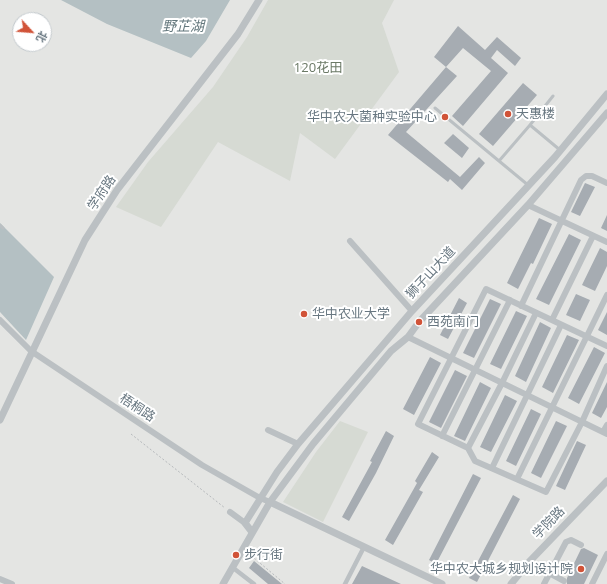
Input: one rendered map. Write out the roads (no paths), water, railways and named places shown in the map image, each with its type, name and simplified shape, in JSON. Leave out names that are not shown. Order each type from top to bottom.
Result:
[{"type":"street","name":"学府路","points":[[0,420],[2,409],[32,351],[85,240],[118,190],[238,34],[259,0]]},
{"type":"street","name":"狮子山大道","points":[[245,523],[260,498],[298,444],[412,311],[529,186],[607,94]]},
{"type":"street","name":"狮子山大道","points":[[222,584],[270,502],[291,472],[356,392],[391,351],[408,337],[419,322],[528,205],[607,113]]},
{"type":"street","points":[[521,306],[581,180],[586,176],[592,176],[607,183]]},
{"type":"street","points":[[528,205],[607,242]]},
{"type":"street","points":[[552,320],[593,236]]},
{"type":"street","points":[[350,241],[412,311]]},
{"type":"street","points":[[607,346],[486,289],[418,424],[468,448],[475,461],[546,492],[582,422],[607,366]]},
{"type":"street","points":[[517,479],[607,295]]},
{"type":"street","points":[[442,436],[510,300]]},
{"type":"street","points":[[468,448],[536,313]]},
{"type":"street","name":"梧桐路","points":[[0,320],[32,351],[202,465],[260,498],[270,502]]},
{"type":"street","points":[[492,468],[561,325]]},
{"type":"street","points":[[408,337],[553,407],[605,434],[607,424]]},
{"type":"street","points":[[268,430],[298,444]]},
{"type":"street","name":"学院路","points":[[511,584],[529,562],[607,481]]},
{"type":"street","points":[[270,502],[440,583]]},
{"type":"street","points":[[230,512],[245,523],[252,532]]},
{"type":"street","points":[[544,584],[566,542],[571,540],[581,545]]},
{"type":"street","points":[[345,584],[364,547]]},
{"type":"street","points":[[592,584],[607,554]]},
{"type":"street","points":[[529,562],[564,580]]},
{"type":"street","points":[[232,567],[254,584]]},
{"type":"street","points":[[0,579],[12,584]]},
{"type":"lane","points":[[499,161],[553,96]]},
{"type":"lane","points":[[435,108],[529,186]]},
{"type":"lane","points":[[530,125],[560,150]]},
{"type":"lane","points":[[0,225],[3,228]]},
{"type":"water","name":"野芷湖","points":[[61,0],[230,0],[206,41],[191,58],[107,24]]},
{"type":"water","points":[[0,223],[54,277],[26,340],[0,312]]},
{"type":"place","name":"天惠楼","points":[[508,114]]},
{"type":"place","name":"华中农大菌种实验中心","points":[[445,117]]},
{"type":"place","name":"华中农业大学","points":[[304,314]]},
{"type":"place","name":"西苑南门","points":[[419,322]]},
{"type":"place","name":"步行街","points":[[236,555]]},
{"type":"place","name":"华中农大城乡规划设计院","points":[[581,569]]},
{"type":"park label","name":"120花田","points":[[318,68]]}]
